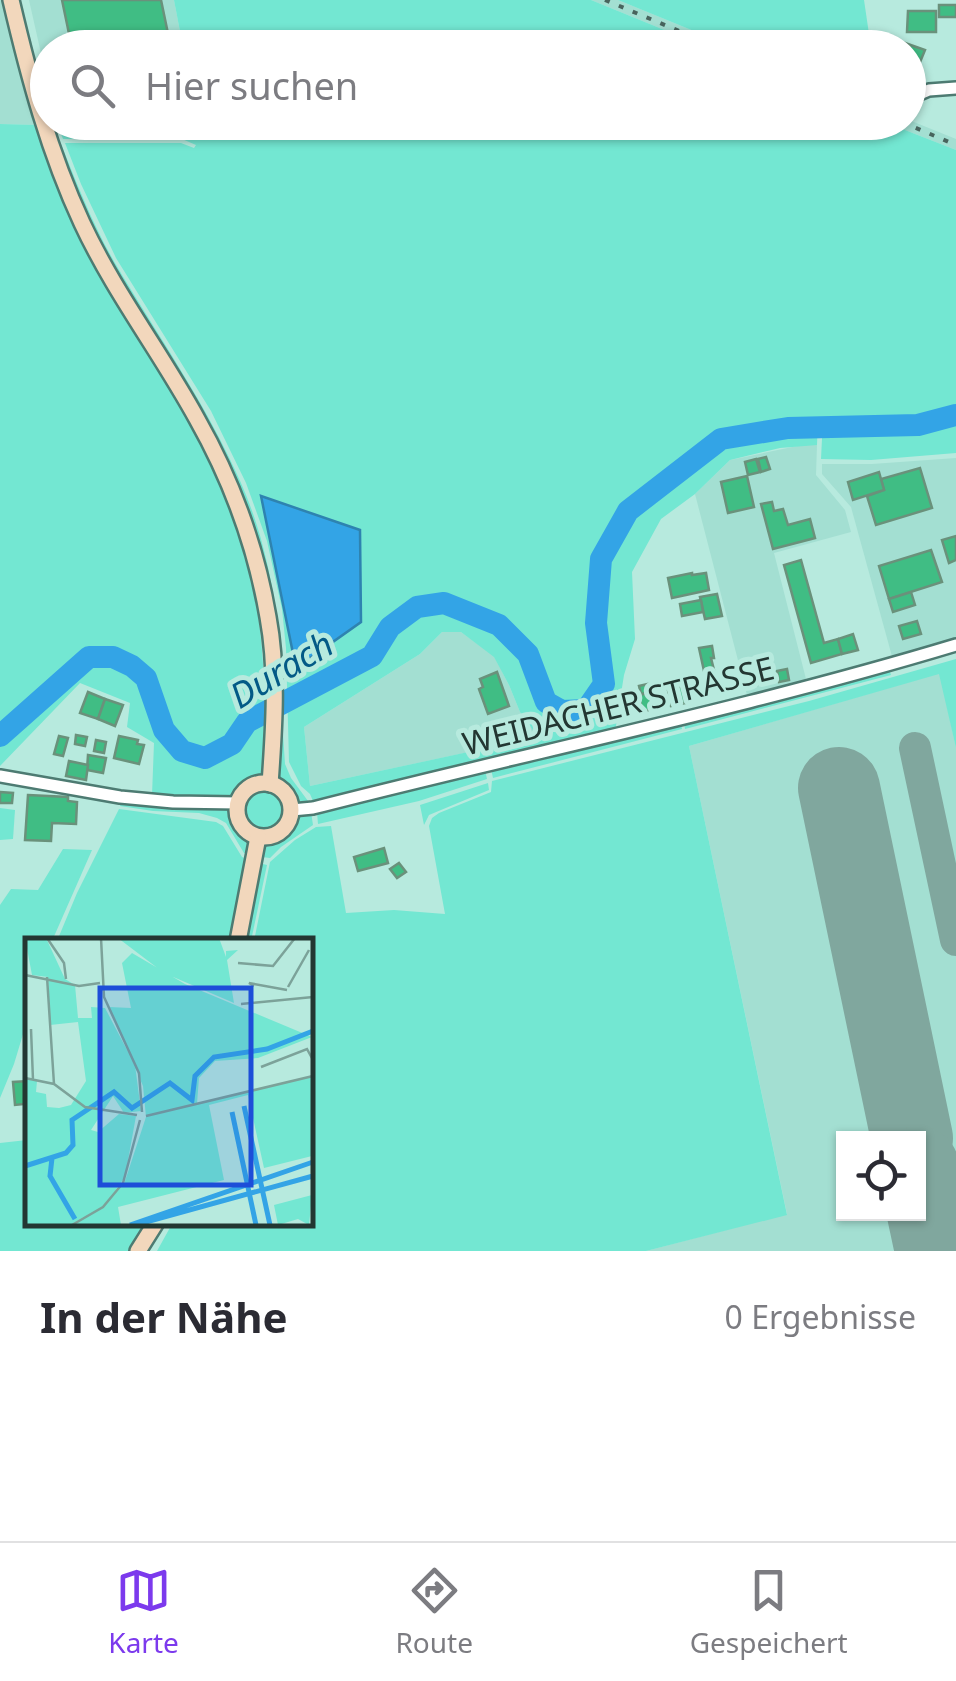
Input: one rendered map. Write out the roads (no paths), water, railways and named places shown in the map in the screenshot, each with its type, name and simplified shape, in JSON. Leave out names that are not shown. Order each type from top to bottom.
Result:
[{"type":"street","points":[[11,0],[30,74]]},
{"type":"street","points":[[926,91],[956,88]]},
{"type":"street","points":[[49,140],[105,268],[196,417],[230,482],[250,540],[269,619],[274,691],[270,784]]},
{"type":"street","name":"WEIDACHER STRASSE","points":[[292,810],[664,724],[956,645]]},
{"type":"street","points":[[0,776],[120,797],[238,803]]},
{"type":"street","points":[[270,784],[286,793],[292,810],[282,832],[258,837],[243,828],[238,803],[254,785],[270,784]]},
{"type":"street","points":[[239,938],[258,837]]},
{"type":"street","points":[[138,1251],[154,1226]]},
{"type":"water","points":[[261,496],[360,530],[361,622],[296,668]]},
{"type":"waterway","name":"Durach","points":[[0,736],[89,657],[113,657],[146,678],[164,730],[182,751],[205,758],[232,744],[247,722],[372,656],[390,627],[417,607],[444,603],[499,625],[528,654],[546,702],[562,711],[586,710],[604,684],[596,623],[601,559],[628,511],[721,439],[788,428],[918,425],[956,415]]},
{"type":"railway","points":[[605,0],[677,30]]},
{"type":"railway","points":[[926,132],[956,145]]}]
